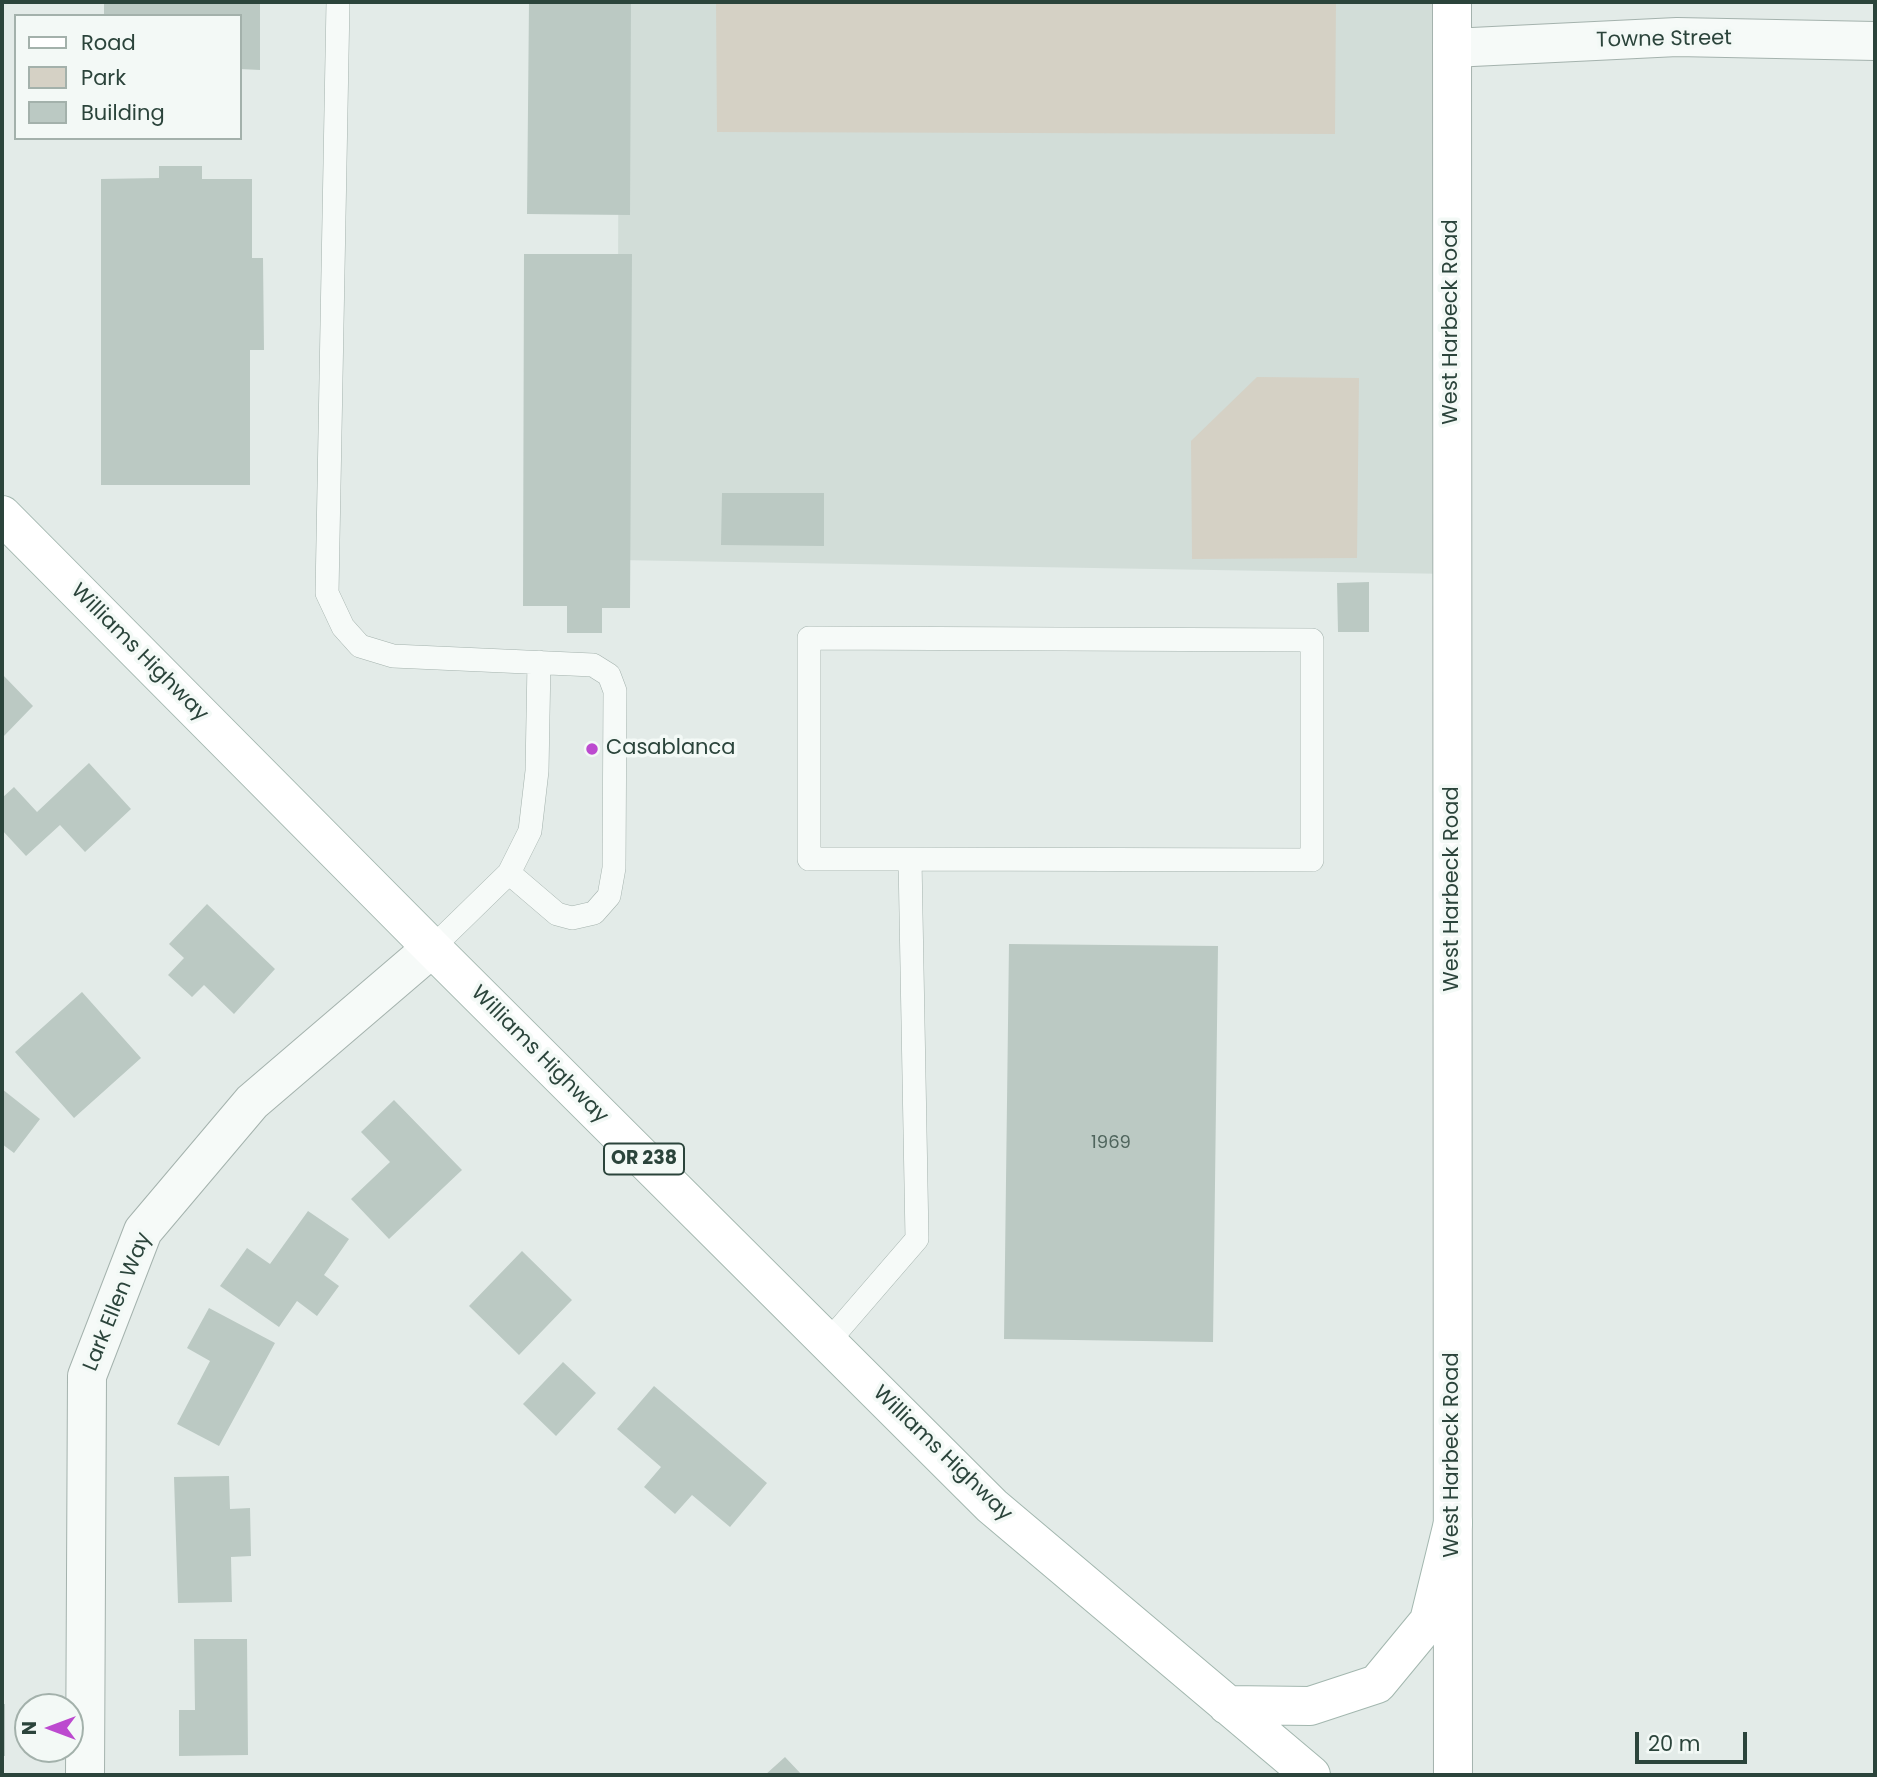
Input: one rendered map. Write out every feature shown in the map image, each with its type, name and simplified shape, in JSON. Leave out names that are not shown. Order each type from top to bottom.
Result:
[{"type":"main road","name":"West Harbeck Road","points":[[1452,2],[1453,1775]]},
{"type":"main road","name":"Williams Highway","points":[[2,515],[992,1506],[1311,1775]]},
{"type":"main road","points":[[1227,1705],[1310,1706],[1377,1685],[1429,1620],[1453,1523]]},
{"type":"street","name":"Towne Street","points":[[1452,48],[1677,37],[1875,41]]},
{"type":"street","name":"Lark Ellen Way","points":[[85,1775],[87,1376],[143,1231],[252,1102],[432,948]]},
{"type":"lane","points":[[338,2],[327,593],[343,627],[360,646],[393,656],[593,665],[609,675],[615,691],[614,868],[609,896],[594,913],[572,918],[557,914],[509,873]]},
{"type":"lane","points":[[809,638],[1312,640],[1312,860],[911,859],[808,859],[809,638]]},
{"type":"lane","points":[[432,948],[509,873],[530,831],[537,771],[539,662]]},
{"type":"lane","points":[[828,1342],[917,1238],[911,859]]},
{"type":"shaded area","points":[[619,2],[1453,2],[1452,574],[617,560]]},
{"type":"green space","points":[[716,2],[1336,2],[1335,134],[717,132]]},
{"type":"green space","points":[[1257,377],[1359,378],[1357,558],[1192,559],[1191,441]]},
{"type":"building","points":[[104,2],[260,2],[260,70],[242,69],[242,14],[104,14]]},
{"type":"building","points":[[529,2],[631,2],[630,215],[527,214]]},
{"type":"building","points":[[159,166],[202,166],[202,179],[252,179],[252,258],[263,258],[264,350],[250,350],[250,485],[101,485],[101,179],[159,178]]},
{"type":"building","points":[[524,254],[632,254],[630,608],[602,608],[602,633],[567,633],[567,606],[523,606]]},
{"type":"building","points":[[722,493],[824,493],[824,546],[721,545]]},
{"type":"building","points":[[1369,582],[1369,632],[1338,632],[1337,583]]},
{"type":"building","points":[[2,674],[33,706],[2,738]]},
{"type":"building","points":[[89,763],[131,809],[85,852],[60,825],[26,856],[2,830],[2,798],[14,787],[37,812]]},
{"type":"building","points":[[207,904],[275,969],[234,1014],[204,985],[192,997],[168,975],[184,958],[169,944]]},
{"type":"building","points":[[1009,944],[1218,946],[1213,1342],[1004,1339]]},
{"type":"building","points":[[82,992],[141,1058],[74,1118],[15,1052]]},
{"type":"building","points":[[2,1089],[40,1119],[14,1153],[2,1144]]},
{"type":"building","points":[[394,1100],[462,1170],[389,1239],[351,1199],[390,1162],[361,1132]]},
{"type":"building","points":[[308,1211],[349,1239],[324,1275],[339,1286],[317,1316],[297,1301],[279,1327],[220,1286],[247,1248],[270,1264]]},
{"type":"building","points":[[522,1251],[572,1300],[519,1355],[469,1306]]},
{"type":"building","points":[[209,1308],[275,1343],[219,1446],[177,1424],[210,1361],[187,1348]]},
{"type":"building","points":[[563,1362],[596,1393],[556,1436],[523,1404]]},
{"type":"building","points":[[654,1386],[767,1483],[730,1527],[692,1495],[675,1514],[644,1487],[661,1467],[617,1429]]},
{"type":"building","points":[[229,1476],[230,1509],[250,1508],[251,1556],[231,1557],[232,1602],[178,1603],[174,1477]]},
{"type":"building","points":[[194,1639],[247,1639],[248,1755],[179,1756],[179,1710],[195,1710]]},
{"type":"building","points":[[2,1704],[5,1704],[5,1756],[2,1756]]},
{"type":"building","points":[[785,1757],[802,1775],[765,1775]]},
{"type":"place","name":"Casablanca","points":[[592,749]]}]
